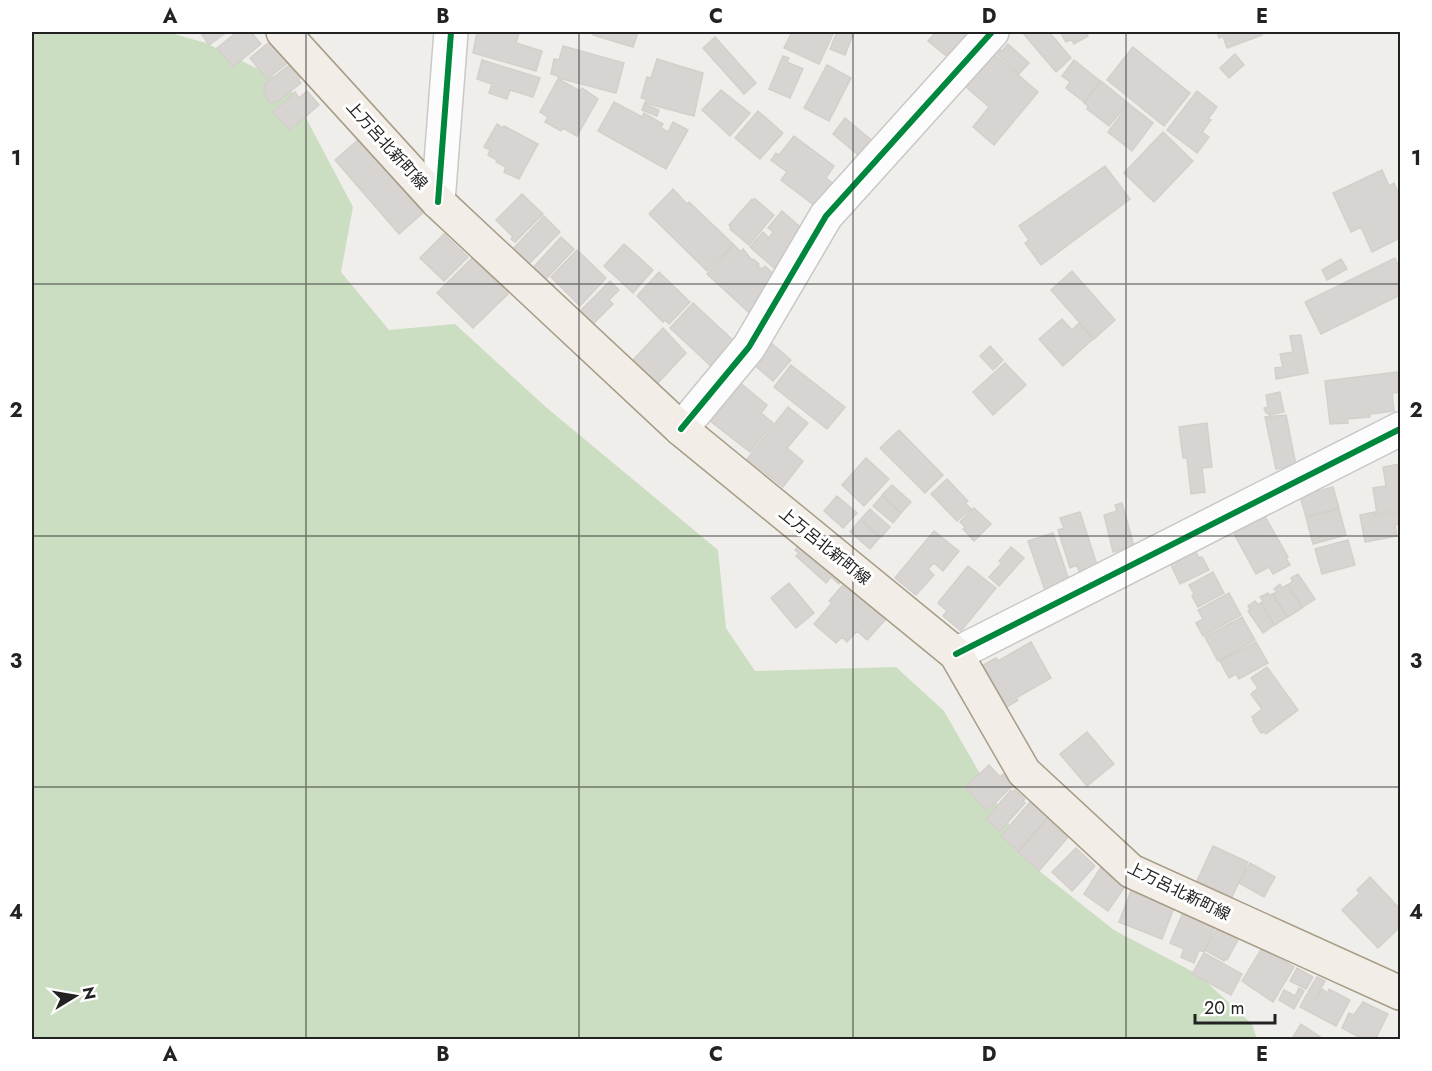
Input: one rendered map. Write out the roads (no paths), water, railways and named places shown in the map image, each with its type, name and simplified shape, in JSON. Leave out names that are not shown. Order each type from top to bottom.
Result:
[{"type":"main road","name":"上万呂北新町線","points":[[283,32],[438,202],[681,429],[956,654],[1024,772],[1131,871],[1401,993]]},
{"type":"street","points":[[438,202],[451,32]]},
{"type":"street","points":[[681,429],[749,347],[826,216],[992,32]]},
{"type":"street","points":[[956,654],[1401,429]]}]
